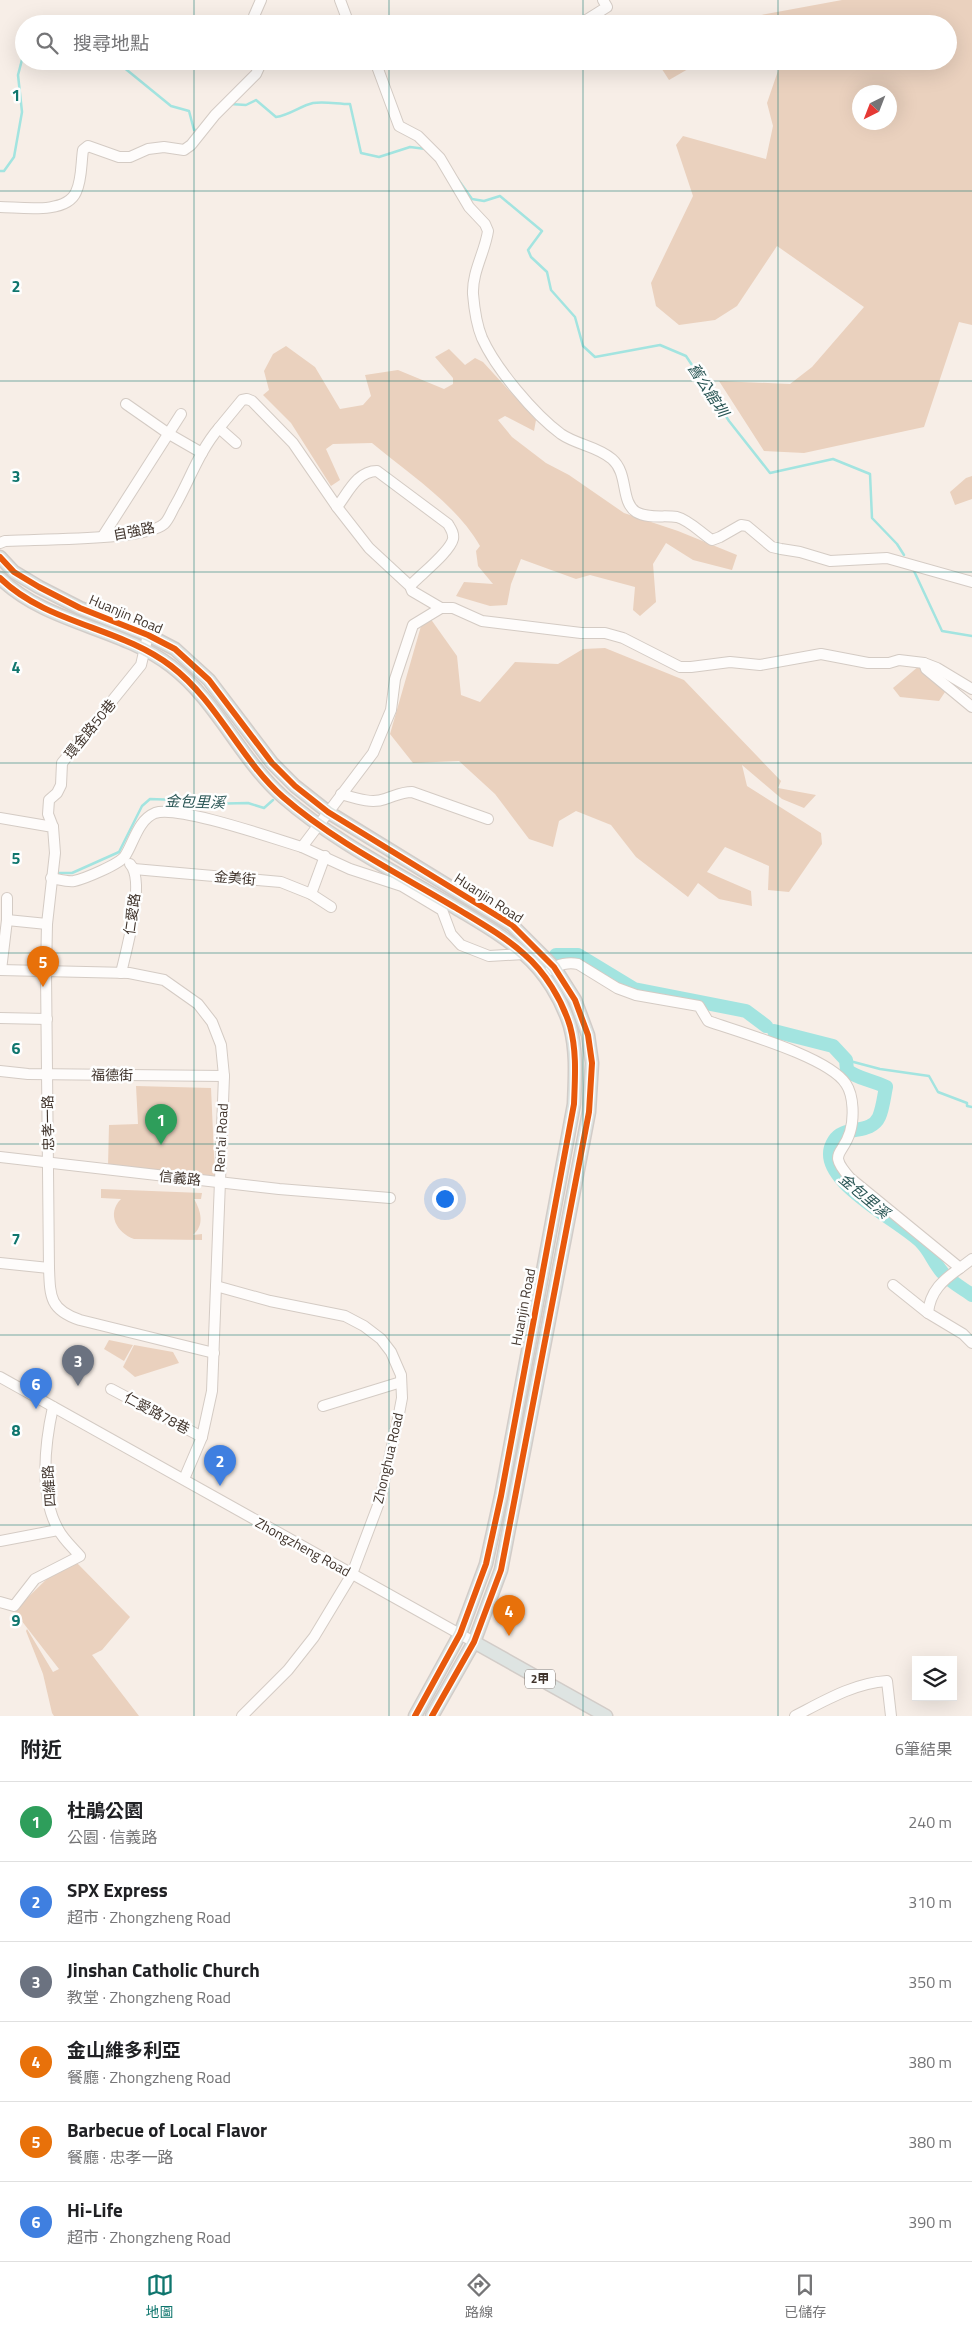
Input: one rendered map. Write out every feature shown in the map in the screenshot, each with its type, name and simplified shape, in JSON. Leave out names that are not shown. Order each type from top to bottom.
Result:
[{"type":"main road","name":"Huanjin Road","points":[[0,557],[14,572],[38,587],[80,608],[148,635],[175,650],[209,680],[272,763],[295,786],[328,812],[512,925],[554,967],[575,1000],[588,1034],[592,1063],[589,1112],[501,1570],[474,1642],[432,1716]]},
{"type":"main road","name":"Huanjin Road","points":[[0,578],[33,602],[144,649],[172,666],[199,692],[262,775],[282,796],[320,825],[497,933],[524,954],[544,975],[560,1002],[570,1026],[576,1064],[574,1104],[501,1496],[486,1564],[460,1634],[415,1716]]},
{"type":"main road","name":"Zhongzheng Road","points":[[474,1642],[606,1716]]},
{"type":"street","points":[[254,15],[261,0]]},
{"type":"street","points":[[340,0],[346,15]]},
{"type":"street","points":[[594,15],[607,7],[603,0]]},
{"type":"street","points":[[0,207],[40,209],[62,205],[77,192],[84,150],[88,146],[119,157],[130,157],[148,149],[164,147],[184,150],[191,145],[215,115],[252,79],[258,70]]},
{"type":"street","points":[[378,70],[399,126],[418,136],[440,158],[465,201],[485,224],[488,231],[474,279],[473,293],[482,338],[509,380],[557,430],[567,438],[593,447],[619,466],[630,507],[638,513],[650,516],[683,519],[712,540],[720,538],[741,525],[747,526],[772,547],[780,550],[800,552],[830,561],[887,558],[972,582]]},
{"type":"street","name":"自強路","points":[[0,543],[4,541],[119,536],[152,530],[164,524],[209,439],[242,400],[247,399],[293,443],[337,507]]},
{"type":"street","points":[[126,404],[169,434],[202,453]]},
{"type":"street","points":[[104,536],[180,414]]},
{"type":"street","points":[[219,428],[236,443]]},
{"type":"street","points":[[410,586],[448,548],[453,539],[453,532],[448,524],[377,472],[370,471],[362,474],[337,507],[369,548],[410,586],[412,591],[441,608],[453,608],[482,621],[581,633],[606,633],[623,638],[680,666],[692,667],[730,662],[760,665],[820,654],[868,663],[889,663],[899,660],[924,663],[937,668],[972,689]]},
{"type":"street","points":[[302,846],[320,825],[373,753],[391,710],[395,679],[413,625],[441,608]]},
{"type":"street","name":"環金路50巷","points":[[53,828],[48,814],[49,800],[57,793],[61,785],[62,762],[142,665],[148,635]]},
{"type":"street","points":[[924,663],[926,670],[972,707]]},
{"type":"street","points":[[341,794],[374,801],[386,799],[400,792],[412,792],[488,819]]},
{"type":"street","points":[[51,878],[73,881],[95,873],[124,858],[142,823],[154,814],[170,812],[211,819],[302,846],[350,869],[402,886],[442,910],[452,934],[462,945],[489,956],[524,954]]},
{"type":"street","points":[[0,818],[53,828]]},
{"type":"street","name":"忠孝一路","points":[[53,828],[55,852],[47,924],[46,973],[50,1293],[55,1306],[69,1316],[214,1352]]},
{"type":"street","points":[[312,894],[325,856]]},
{"type":"street","points":[[124,858],[134,869]]},
{"type":"street","name":"金美街","points":[[134,869],[281,882],[312,894],[331,907]]},
{"type":"street","name":"仁愛路","points":[[122,973],[132,926],[136,881],[134,869]]},
{"type":"street","points":[[1,970],[7,920],[6,898]]},
{"type":"street","points":[[7,920],[47,924]]},
{"type":"street","points":[[544,975],[554,967],[571,962],[578,964],[617,988],[636,995],[699,1006],[708,1021],[802,1054],[837,1074],[846,1084],[851,1098],[851,1130],[837,1157],[840,1168],[960,1268]]},
{"type":"street","name":"Ren'ai Road","points":[[1,970],[46,973],[122,973],[164,980],[198,1004],[212,1022],[221,1045],[224,1076],[218,1182],[212,1390],[202,1437],[184,1479]]},
{"type":"street","points":[[0,1018],[47,1019]]},
{"type":"street","name":"福德街","points":[[0,1071],[48,1074],[224,1076]]},
{"type":"street","name":"信義路","points":[[0,1157],[218,1182],[390,1198]]},
{"type":"street","points":[[928,1313],[929,1302],[935,1289],[972,1259]]},
{"type":"street","points":[[0,1263],[49,1268]]},
{"type":"street","points":[[893,1284],[928,1313],[963,1334],[972,1343]]},
{"type":"street","name":"Zhonghua Road","points":[[216,1286],[270,1301],[345,1316],[364,1326],[381,1339],[391,1352],[401,1375],[402,1398],[380,1500],[352,1574],[314,1637],[288,1670],[242,1716]]},
{"type":"street","name":"Zhongzheng Road","points":[[0,1377],[474,1642]]},
{"type":"street","points":[[323,1406],[401,1382]]},
{"type":"street","name":"仁愛路78巷","points":[[111,1389],[202,1437]]},
{"type":"street","name":"四維路","points":[[0,1602],[14,1606],[35,1579],[80,1556],[58,1530],[50,1513],[46,1491],[47,1433],[53,1407]]},
{"type":"street","points":[[0,1541],[58,1530]]},
{"type":"street","points":[[795,1716],[837,1694],[877,1682],[887,1681],[891,1716]]},
{"type":"shaded area","points":[[842,0],[972,0],[972,325],[959,322],[924,427],[804,453],[764,451],[719,381],[790,384],[812,367],[864,307],[777,246],[737,306],[715,320],[679,325],[656,306],[651,283],[693,196],[676,145],[683,136],[766,159],[773,126],[767,103],[778,70],[957,70],[957,15],[761,15]]},
{"type":"shaded area","points":[[663,70],[686,70],[669,80]]},
{"type":"shaded area","points":[[286,346],[315,367],[340,409],[363,405],[371,396],[365,375],[398,370],[444,389],[453,384],[453,378],[435,357],[449,349],[465,365],[475,358],[483,362],[536,420],[534,431],[505,416],[498,420],[512,437],[546,463],[569,475],[624,513],[678,531],[737,555],[732,570],[693,560],[666,543],[653,564],[656,602],[640,616],[633,610],[635,587],[590,575],[576,579],[521,559],[511,584],[507,605],[490,606],[456,596],[464,582],[493,584],[478,566],[476,551],[480,546],[470,531],[431,490],[372,443],[333,444],[326,449],[340,480],[331,486],[291,423],[263,395],[269,390],[264,371],[273,354]]},
{"type":"shaded area","points":[[972,476],[972,499],[955,505],[950,492],[966,478]]},
{"type":"shaded area","points":[[430,618],[457,656],[461,695],[480,702],[515,662],[558,664],[583,649],[605,648],[684,680],[781,781],[778,788],[816,795],[804,808],[782,799],[742,765],[747,786],[821,833],[822,844],[789,892],[768,890],[769,866],[725,847],[707,872],[751,891],[752,906],[719,899],[698,883],[688,897],[636,857],[611,825],[576,811],[559,821],[553,847],[529,839],[495,794],[459,761],[413,763],[390,734],[421,626]]},
{"type":"shaded area","points":[[919,666],[947,689],[939,701],[900,697],[893,688]]},
{"type":"shaded area","points":[[136,1086],[211,1088],[215,1177],[108,1166],[109,1125],[138,1124]]},
{"type":"shaded area","points":[[101,1189],[202,1193],[201,1199],[194,1199],[201,1218],[199,1227],[193,1235],[202,1234],[202,1240],[134,1239],[128,1236],[118,1228],[114,1217],[114,1211],[121,1199],[101,1198]]},
{"type":"shaded area","points":[[109,1340],[133,1345],[124,1361],[104,1349]]},
{"type":"shaded area","points":[[134,1345],[173,1352],[179,1363],[135,1377],[123,1367]]},
{"type":"shaded area","points":[[77,1563],[130,1617],[102,1650],[92,1655],[139,1716],[54,1716],[52,1713],[43,1674],[26,1631],[27,1629],[53,1672],[59,1669],[14,1611],[55,1571]]},
{"type":"waterway","name":"舊公館圳","points":[[0,171],[4,171],[14,157],[22,112],[18,75],[19,70]]},
{"type":"waterway","name":"舊公館圳","points":[[127,70],[171,106],[189,111],[194,130],[198,130]]},
{"type":"waterway","name":"舊公館圳","points":[[230,104],[246,105],[256,100],[276,117],[313,103],[350,104],[361,153],[379,157],[410,147],[426,149]]},
{"type":"waterway","name":"舊公館圳","points":[[457,178],[472,199],[484,201],[500,196],[542,231],[528,250],[531,257],[547,272],[551,290],[575,317],[583,346],[595,357],[660,345],[686,356],[729,421],[770,473],[833,459],[870,474],[872,518],[897,544],[904,555]]},
{"type":"waterway","name":"舊公館圳","points":[[914,571],[942,631],[972,636]]},
{"type":"waterway","name":"金包里溪","points":[[58,873],[72,873],[119,852],[142,806],[150,799],[178,800],[204,804],[248,803],[264,808],[273,800]]},
{"type":"waterway","points":[[556,955],[578,955],[634,989],[746,1011],[766,1026]]},
{"type":"waterway","name":"金包里溪","points":[[774,1031],[833,1046],[846,1060],[847,1070],[886,1087],[879,1117],[875,1123],[844,1133],[834,1141],[830,1155],[835,1170],[846,1184],[862,1198],[922,1243],[945,1275],[972,1295]]},
{"type":"waterway","points":[[846,1060],[880,1069],[929,1076],[938,1092],[967,1103],[967,1106],[972,1107]]},
{"type":"cycle path","points":[[0,557],[14,572],[39,587],[80,608],[148,635],[175,649],[209,680],[272,763],[295,786],[328,812],[512,925],[554,967],[575,1000],[588,1035],[592,1063],[589,1112],[501,1570],[474,1642],[432,1716]]},
{"type":"cycle path","points":[[0,578],[39,606],[129,642],[171,666],[202,696],[254,765],[283,797],[302,813],[344,842],[456,908],[516,947],[532,961],[546,978],[567,1016],[575,1055],[574,1104],[501,1496],[486,1564],[460,1634],[415,1716]]},
{"type":"place","name":"Barbecue of Local Flavor","points":[[43,987]]},
{"type":"place","name":"杜鵑公園","points":[[161,1145]]},
{"type":"place","name":"Jinshan Catholic Church","points":[[78,1386]]},
{"type":"place","name":"Hi-Life","points":[[36,1409]]},
{"type":"place","name":"SPX Express","points":[[220,1486]]},
{"type":"place","name":"金山維多利亞","points":[[509,1636]]}]
